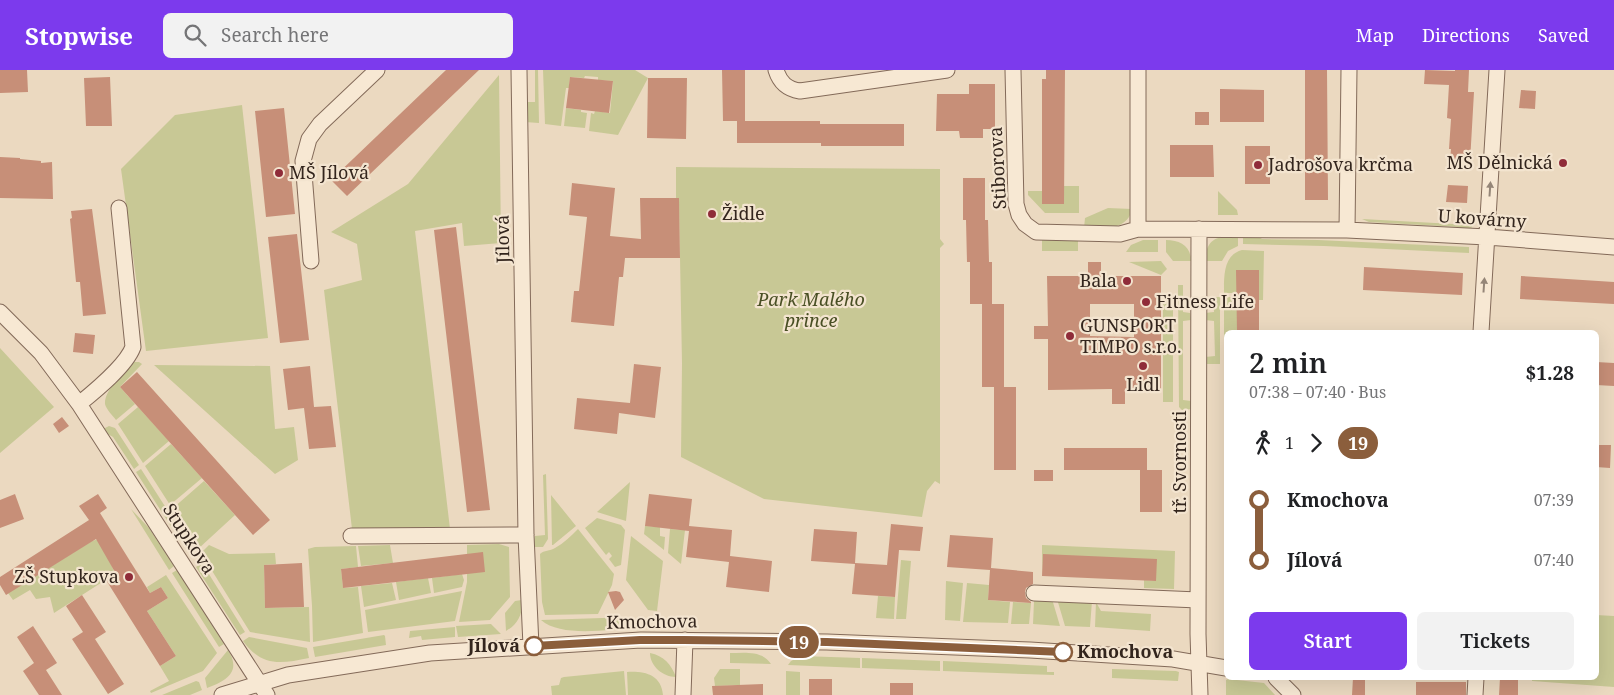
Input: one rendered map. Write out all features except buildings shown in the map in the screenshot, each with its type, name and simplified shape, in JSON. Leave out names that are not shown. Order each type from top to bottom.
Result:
[{"type":"street","points":[[311,261],[303,161],[306,144],[320,124],[378,70]]},
{"type":"street","name":"Jílová","points":[[519,70],[526,535],[531,646]]},
{"type":"street","points":[[776,70],[783,84],[800,91],[947,70]]},
{"type":"street","name":"Stiborova","points":[[1014,70],[1016,204],[1019,215],[1025,224],[1036,232],[1120,234]]},
{"type":"street","points":[[1138,70],[1138,229]]},
{"type":"street","points":[[1347,230],[1349,70]]},
{"type":"street","points":[[1481,330],[1497,70]]},
{"type":"street","points":[[79,404],[130,356],[133,347],[119,208]]},
{"type":"street","name":"U kovárny","points":[[1120,234],[1138,229],[1347,230],[1487,237],[1614,248]]},
{"type":"street","name":"tř. Svornosti","points":[[1199,229],[1198,600],[1200,695]]},
{"type":"street","name":"Stupkova","points":[[0,312],[41,353],[79,404],[263,689]]},
{"type":"street","points":[[351,536],[526,535]]},
{"type":"street","points":[[1034,593],[1198,600]]},
{"type":"street","name":"Kmochova","points":[[222,695],[263,689],[315,670],[430,653],[640,640],[827,642],[1030,650],[1164,658],[1224,668]]},
{"type":"street","points":[[683,695],[684,640]]},
{"type":"street","points":[[1278,680],[1293,695]]},
{"type":"street","points":[[1475,695],[1476,680]]},
{"type":"green space","points":[[535,70],[538,70],[539,123],[525,122],[525,102],[535,102]]},
{"type":"green space","points":[[543,70],[635,70],[648,78],[618,135],[589,131],[591,113],[594,114],[595,111],[610,113],[613,81],[598,80],[598,77],[570,77],[569,88],[566,88],[561,126],[545,124]]},
{"type":"green space","points":[[499,75],[501,243],[464,246],[462,223],[415,231],[450,529],[352,529],[324,290],[362,280],[357,244],[331,232],[408,184]]},
{"type":"green space","points":[[242,105],[268,338],[146,351],[121,169],[175,115]]},
{"type":"green space","points":[[566,108],[581,110],[581,112],[587,113],[585,128],[564,126]]},
{"type":"green space","name":"Park Malého prince","points":[[676,167],[940,169],[940,239],[944,244],[940,248],[940,484],[935,481],[927,491],[922,517],[764,499],[681,457],[682,363],[679,198],[676,198]]},
{"type":"green space","points":[[1064,186],[1079,186],[1079,213],[1045,213],[1028,195],[1028,191],[1042,191],[1043,204],[1064,204]]},
{"type":"green space","points":[[1218,191],[1237,210],[1238,215],[1218,215]]},
{"type":"green space","points":[[1108,208],[1132,209],[1125,222],[1120,225],[1106,228],[1084,228],[1085,218]]},
{"type":"green space","points":[[1362,219],[1472,225],[1471,231],[1462,231],[1459,227],[1369,222]]},
{"type":"green space","points":[[1238,235],[1238,246],[1228,251],[1222,261],[1204,261],[1208,247],[1214,240]]},
{"type":"green space","points":[[1243,235],[1256,235],[1262,239],[1469,247],[1469,253],[1243,244]]},
{"type":"green space","points":[[1042,240],[1078,240],[1078,251],[1042,251]]},
{"type":"green space","points":[[1143,240],[1158,240],[1158,252],[1126,252],[1131,245]]},
{"type":"green space","points":[[1166,240],[1176,241],[1184,245],[1189,251],[1191,261],[1173,261],[1166,252]]},
{"type":"green space","points":[[1242,250],[1264,251],[1263,300],[1259,300],[1259,270],[1236,293],[1224,293],[1228,262],[1231,257]]},
{"type":"green space","points":[[1161,261],[1167,269],[1161,275],[1129,262]]},
{"type":"green space","points":[[1178,285],[1183,285],[1183,312],[1190,313],[1191,320],[1183,321],[1183,400],[1191,401],[1192,409],[1182,410],[1179,407]]},
{"type":"green space","points":[[1213,297],[1220,297],[1220,364],[1205,364],[1205,357],[1215,356],[1214,321],[1205,320],[1205,313],[1214,312]]},
{"type":"green space","points":[[1224,297],[1237,297],[1237,330],[1224,330]]},
{"type":"green space","points":[[1163,302],[1173,302],[1173,402],[1163,402]]},
{"type":"green space","points":[[0,348],[54,407],[0,453]]},
{"type":"green space","points":[[134,362],[142,364],[120,387],[135,404],[116,420],[105,404],[106,399],[115,381]]},
{"type":"green space","points":[[154,365],[270,366],[275,429],[294,427],[298,460],[275,474]]},
{"type":"green space","points":[[138,407],[169,441],[143,463],[118,424]]},
{"type":"green space","points":[[109,426],[115,428],[139,465],[134,469],[113,437],[103,429]]},
{"type":"green space","points":[[171,444],[202,478],[170,505],[145,466]]},
{"type":"green space","points":[[141,469],[177,525],[172,528],[136,472]]},
{"type":"green space","points":[[546,474],[548,539],[543,547],[533,547],[535,536],[545,535],[543,475]]},
{"type":"green space","points":[[204,481],[235,515],[198,549],[172,509]]},
{"type":"green space","points":[[630,482],[626,521],[597,512]]},
{"type":"green space","points":[[551,495],[576,526],[553,545],[552,545]]},
{"type":"green space","points":[[131,509],[149,528],[174,566],[169,570]]},
{"type":"green space","points":[[597,518],[621,525],[625,530],[621,565],[615,567],[609,559],[612,556],[609,552],[606,555],[585,528]]},
{"type":"green space","points":[[645,526],[660,527],[660,536],[665,537],[664,550],[644,534]]},
{"type":"green space","points":[[578,529],[614,574],[612,585],[598,614],[545,615],[542,602],[540,554],[558,546]]},
{"type":"green space","points":[[670,529],[685,530],[681,564],[668,553]]},
{"type":"green space","points":[[631,536],[663,561],[657,611],[648,610],[626,580]]},
{"type":"green space","points":[[99,539],[115,573],[54,613],[50,597],[36,599],[30,590],[13,600],[8,593],[92,541]]},
{"type":"green space","points":[[499,544],[509,547],[510,597],[490,620],[459,622],[467,582],[467,545]]},
{"type":"green space","points":[[209,545],[229,554],[275,553],[276,564],[264,565],[265,608],[309,607],[310,642],[250,632],[201,553]]},
{"type":"green space","points":[[390,545],[393,563],[361,566],[358,546]]},
{"type":"green space","points":[[1042,545],[1175,551],[1174,589],[1144,588],[1144,580],[1156,581],[1043,555],[1042,576]]},
{"type":"green space","points":[[356,546],[358,567],[341,569],[343,588],[358,587],[363,633],[313,642],[308,549],[315,547]]},
{"type":"green space","points":[[901,560],[911,561],[906,619],[896,619]]},
{"type":"green space","points":[[202,563],[245,632],[240,635],[196,567]]},
{"type":"green space","points":[[177,570],[224,644],[219,647],[172,573]]},
{"type":"green space","points":[[462,574],[464,580],[462,587],[434,593],[432,578]]},
{"type":"green space","points":[[166,575],[217,653],[203,671],[151,693],[150,691],[169,681],[160,666],[176,656],[147,611],[168,598],[161,587],[150,593],[147,587]]},
{"type":"green space","points":[[428,578],[431,593],[399,600],[396,582]]},
{"type":"green space","points":[[946,581],[963,583],[960,621],[945,620]]},
{"type":"green space","points":[[392,583],[396,600],[364,607],[361,586]]},
{"type":"green space","points":[[967,583],[989,585],[988,600],[1010,602],[1008,623],[963,622]]},
{"type":"green space","points":[[462,591],[455,621],[368,632],[365,610]]},
{"type":"green space","points":[[878,596],[895,597],[894,619],[876,618]]},
{"type":"green space","points":[[1052,599],[1060,626],[1033,624],[1034,601]]},
{"type":"green space","points":[[1057,599],[1092,601],[1090,627],[1065,626]]},
{"type":"green space","points":[[522,600],[522,610],[519,618],[506,631],[505,613],[515,601]]},
{"type":"green space","points":[[1013,602],[1031,603],[1029,624],[1011,624]]},
{"type":"green space","points":[[1096,602],[1101,611],[1151,614],[1150,631],[1095,627]]},
{"type":"green space","points":[[1599,615],[1614,616],[1614,687],[1532,681],[1599,680]]},
{"type":"green space","points":[[633,617],[636,620],[636,628],[600,631],[561,629],[550,626],[541,620]]},
{"type":"green space","points":[[491,624],[501,634],[458,637],[456,626]]},
{"type":"green space","points":[[455,627],[455,637],[422,640],[421,636],[409,638],[410,631]]},
{"type":"green space","points":[[384,635],[386,645],[315,657],[313,647]]},
{"type":"green space","points":[[249,637],[307,648],[309,658],[289,662],[272,662],[257,655],[250,649],[243,641]]},
{"type":"green space","points":[[228,650],[232,658],[233,670],[226,679],[207,688],[205,678]]},
{"type":"green space","points":[[650,653],[666,661],[676,677],[671,677],[658,670],[652,662]]},
{"type":"green space","points":[[730,653],[758,654],[771,664],[730,663]]},
{"type":"green space","points":[[801,656],[860,658],[860,668],[788,665],[791,661]]},
{"type":"green space","points":[[862,658],[940,661],[940,671],[862,668]]},
{"type":"green space","points":[[943,661],[1047,666],[1047,672],[1054,672],[1054,675],[943,671]]},
{"type":"green space","points":[[720,669],[740,669],[740,685],[715,686],[714,678]]},
{"type":"green space","points":[[1112,669],[1176,671],[1179,672],[1178,681],[1112,678]]},
{"type":"green space","points":[[624,671],[626,695],[552,695],[551,686],[559,685],[561,678],[564,677]]},
{"type":"green space","points":[[786,671],[800,672],[800,695],[786,695]]},
{"type":"green space","points":[[627,672],[640,672],[651,675],[659,682],[663,695],[628,695]]},
{"type":"green space","points":[[1226,680],[1237,680],[1264,683],[1275,695],[1226,695]]},
{"type":"green space","points":[[196,681],[199,682],[202,690],[190,695],[162,695]]},
{"type":"bus line","name":"19","points":[[534,646],[640,640],[684,640],[827,642],[1063,652]]},
{"type":"place","name":"MŠ Dělnická","points":[[1563,163]]},
{"type":"place","name":"Jadrošova krčma","points":[[1258,165]]},
{"type":"place","name":"MŠ Jílová","points":[[279,173]]},
{"type":"place","name":"Židle","points":[[712,214]]},
{"type":"place","name":"Bala","points":[[1127,281]]},
{"type":"place","name":"Fitness Life","points":[[1146,302]]},
{"type":"place","name":"GUNSPORT TIMPO s.r.o.","points":[[1070,336]]},
{"type":"place","name":"Lidl","points":[[1143,366]]},
{"type":"place","name":"ZŠ Stupkova","points":[[129,577]]},
{"type":"place","name":"Jílová","points":[[534,646]]},
{"type":"place","name":"Kmochova","points":[[1063,652]]}]
